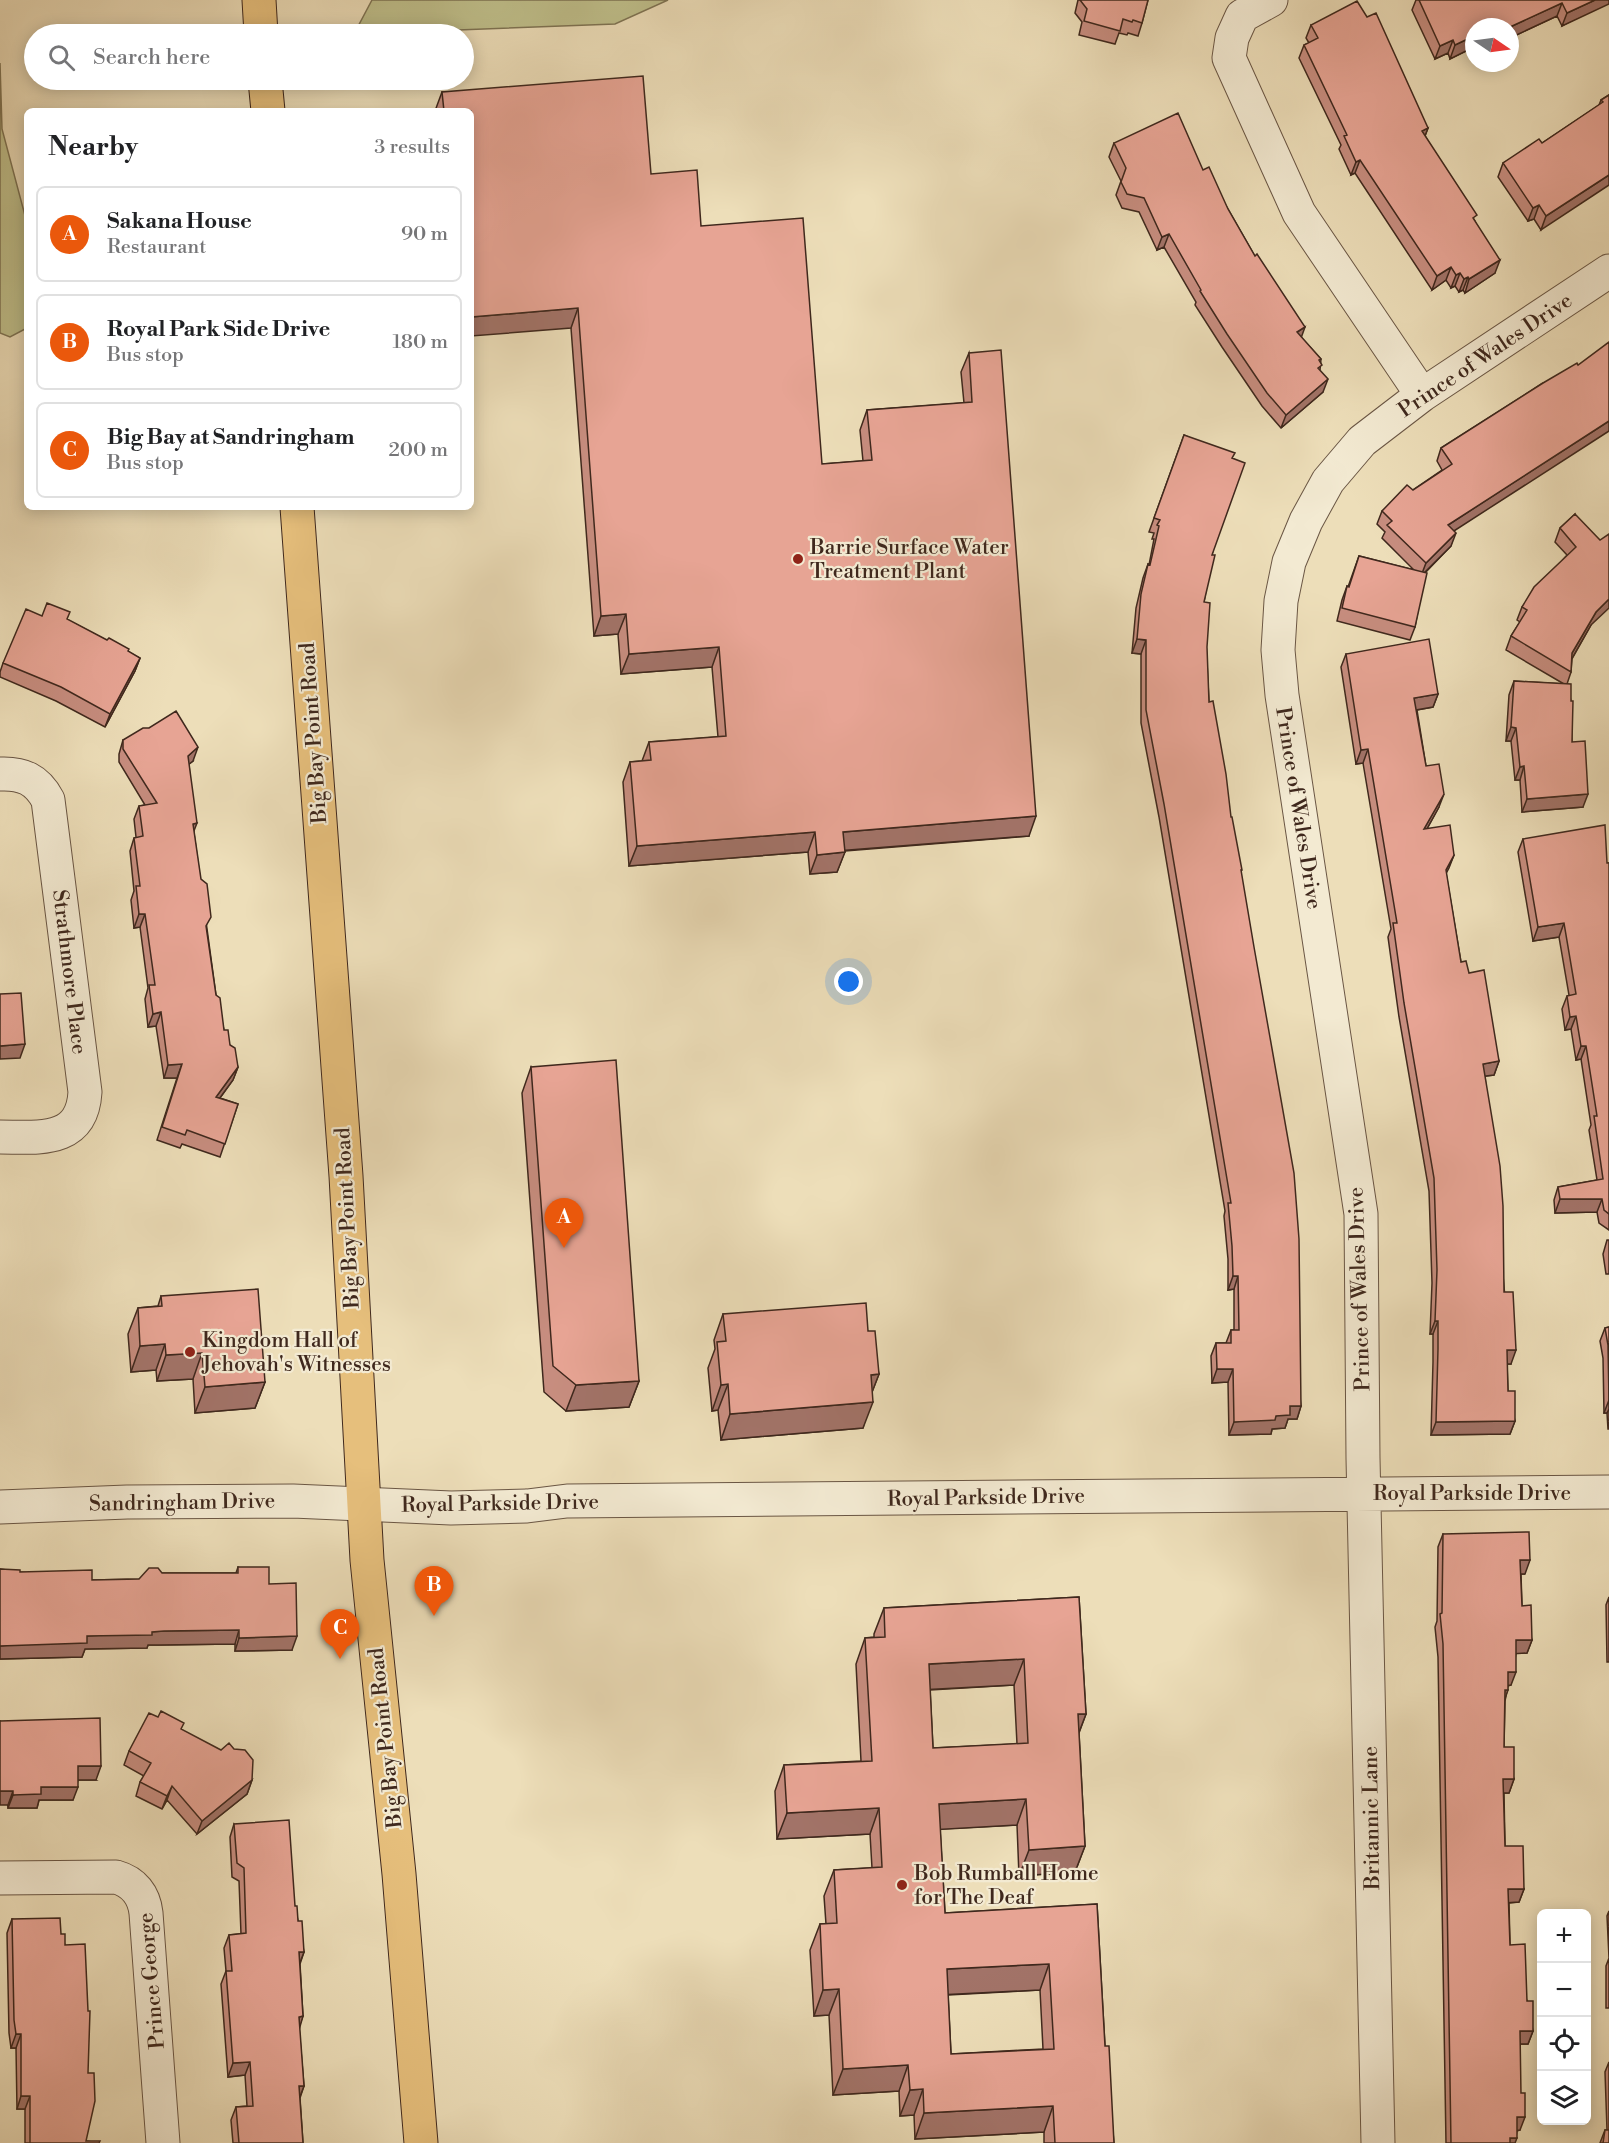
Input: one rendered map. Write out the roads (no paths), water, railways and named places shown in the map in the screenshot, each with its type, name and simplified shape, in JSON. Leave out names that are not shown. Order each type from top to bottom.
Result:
[{"type":"main road","points":[[258,0],[260,24]]},
{"type":"main road","points":[[266,90],[268,108]]},
{"type":"main road","name":"Big Bay Point Road","points":[[297,510],[346,1176],[367,1560],[399,1874],[421,2143]]},
{"type":"street","points":[[1271,0],[1242,16],[1232,38],[1229,58],[1299,213],[1422,395]]},
{"type":"street","name":"Prince of Wales Drive","points":[[1364,1493],[1361,1214],[1282,694],[1278,650],[1281,601],[1289,562],[1306,521],[1328,481],[1362,441],[1422,395],[1609,271]]},
{"type":"street","name":"Strathmore Place","points":[[0,774],[15,774],[30,779],[37,784],[48,800],[85,1092],[84,1104],[79,1116],[70,1127],[62,1132],[45,1137],[0,1137]]},
{"type":"street","name":"Royal Parkside Drive","points":[[363,1504],[451,1508],[527,1506],[567,1501],[1609,1492]]},
{"type":"street","name":"Britannic Lane","points":[[1364,1493],[1378,2143]]},
{"type":"street","name":"Sandringham Drive","points":[[0,1507],[139,1502],[293,1501],[363,1504]]},
{"type":"street","name":"Prince George","points":[[0,1878],[116,1877],[129,1882],[142,1896],[146,1913],[163,2143]]},
{"type":"place","name":"Barrie Surface Water Treatment Plant","points":[[798,559]]},
{"type":"place","name":"Sakana House","points":[[564,1248]]},
{"type":"place","name":"Kingdom Hall of Jehovah's Witnesses","points":[[190,1352]]},
{"type":"place","name":"Royal Park Side Drive","points":[[434,1616]]},
{"type":"place","name":"Big Bay at Sandringham","points":[[340,1659]]},
{"type":"place","name":"Bob Rumball Home for The Deaf","points":[[902,1885]]}]
